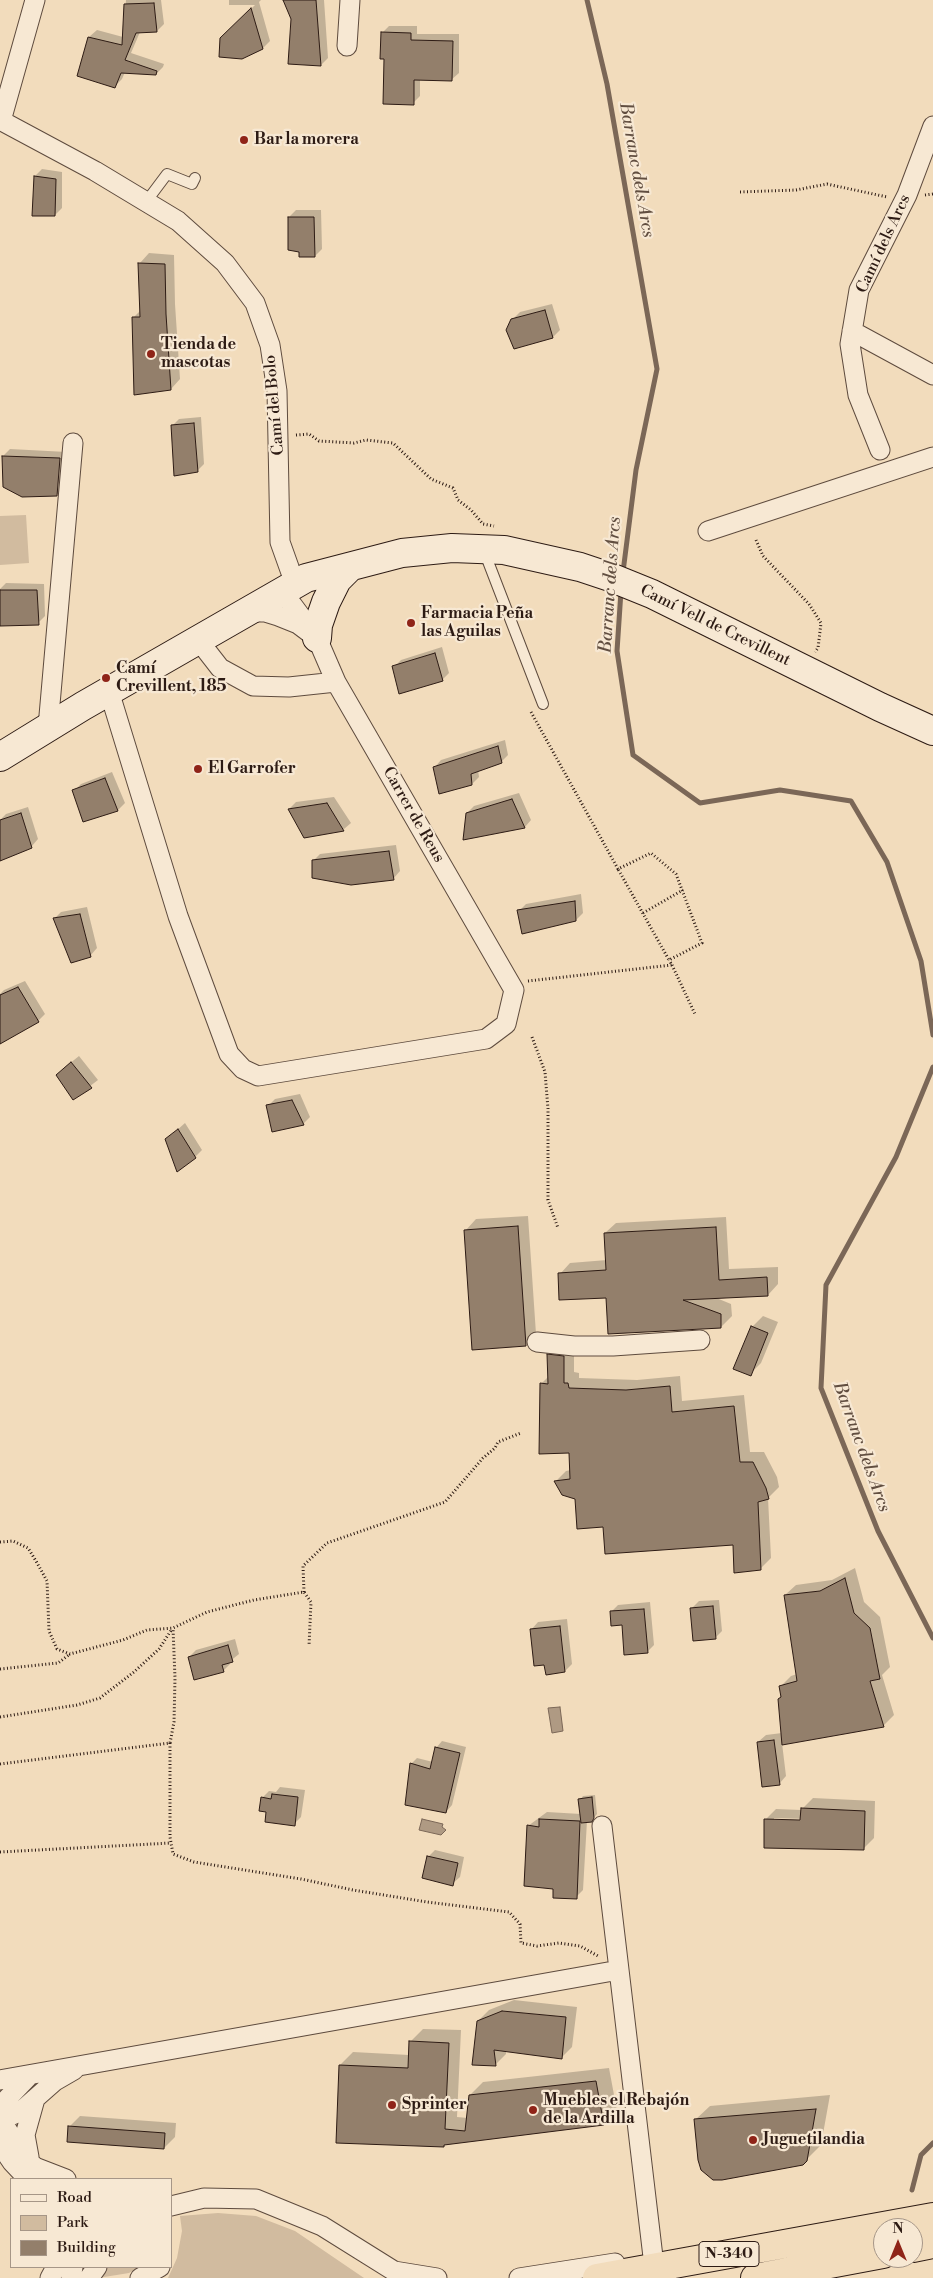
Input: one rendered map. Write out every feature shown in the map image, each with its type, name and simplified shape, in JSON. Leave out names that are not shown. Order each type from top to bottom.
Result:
[{"type":"highway","name":"N-340","points":[[597,2278],[933,2217]]},
{"type":"highway","name":"N-340","points":[[755,2278],[873,2255]]},
{"type":"street","points":[[0,120],[35,0]]},
{"type":"street","points":[[346,46],[350,0]]},
{"type":"street","name":"Camí del Bolo","points":[[0,120],[95,171],[178,221],[225,264],[255,303],[270,345],[277,391],[280,542],[288,588]]},
{"type":"street","name":"Camí dels Arcs","points":[[880,450],[858,395],[850,344],[852,331],[859,290],[905,200],[933,126]]},
{"type":"street","points":[[852,331],[933,376]]},
{"type":"street","points":[[48,727],[74,443]]},
{"type":"street","points":[[708,531],[933,457]]},
{"type":"street","name":"Camí Vell de Crevillent","points":[[0,757],[109,691],[306,578],[348,569],[402,553],[452,548],[490,539],[504,550],[580,567],[652,594],[933,731]]},
{"type":"street","points":[[317,638],[318,625],[326,602],[337,580],[348,569]]},
{"type":"street","points":[[288,588],[317,638]]},
{"type":"street","points":[[247,612],[265,612],[278,616],[298,624],[317,638]]},
{"type":"street","name":"Carrer de Reus","points":[[317,638],[336,682],[519,986]]},
{"type":"street","points":[[199,641],[220,668],[252,686],[289,687],[336,682]]},
{"type":"street","points":[[109,691],[178,916],[229,1054],[243,1069],[258,1076],[486,1039],[506,1024],[519,986]]},
{"type":"street","points":[[538,1342],[574,1346],[613,1346],[700,1340]]},
{"type":"street","points":[[602,1826],[653,2257]]},
{"type":"street","points":[[0,2080],[91,2062],[619,1968]]},
{"type":"street","points":[[31,2173],[24,2156],[0,2117],[15,2114],[54,2081],[91,2062]]},
{"type":"street","points":[[0,2109],[3,2103],[30,2075]]},
{"type":"street","points":[[31,2173],[25,2134],[35,2098]]},
{"type":"street","points":[[0,2144],[12,2162],[31,2173],[60,2178]]},
{"type":"street","points":[[172,2206],[204,2198],[256,2199],[322,2226],[394,2271],[437,2278]]},
{"type":"street","points":[[519,2278],[653,2257],[810,2239]]},
{"type":"street","points":[[140,2278],[158,2268]]},
{"type":"lane","points":[[146,202],[167,174],[192,184],[195,178]]},
{"type":"lane","points":[[490,539],[543,704]]},
{"type":"path","points":[[740,192],[796,190],[827,184],[905,200]]},
{"type":"path","points":[[288,436],[309,434],[319,441],[354,443],[366,440],[393,443],[431,479],[453,488],[458,500],[471,510],[483,524],[493,526],[490,539]]},
{"type":"path","points":[[756,540],[763,556],[809,604],[820,623],[818,648],[802,668]]},
{"type":"path","points":[[530,710],[536,725],[672,965],[695,1014]]},
{"type":"path","points":[[618,869],[651,853],[676,874],[684,890],[702,943],[669,960]]},
{"type":"path","points":[[643,913],[684,890]]},
{"type":"path","points":[[519,986],[672,965]]},
{"type":"path","points":[[532,1037],[546,1072],[548,1200],[558,1228]]},
{"type":"path","points":[[309,1646],[311,1602],[304,1592],[303,1566],[327,1543],[445,1502],[498,1442],[522,1433]]},
{"type":"path","points":[[0,1542],[13,1540],[28,1548],[36,1560],[47,1581],[49,1630],[57,1649],[70,1654]]},
{"type":"path","points":[[0,1669],[58,1663],[70,1654],[100,1647],[147,1630],[173,1628],[207,1612],[278,1595],[304,1592]]},
{"type":"path","points":[[0,1717],[77,1706],[100,1698],[134,1672],[159,1649],[173,1628]]},
{"type":"path","points":[[173,1628],[174,1722],[170,1743],[171,1843],[173,1854],[194,1862],[427,1902],[509,1912],[520,1924],[522,1943],[538,1946],[559,1943],[580,1946],[619,1968]]},
{"type":"path","points":[[0,1764],[170,1743]]},
{"type":"path","points":[[0,1852],[171,1843]]},
{"type":"green space","points":[[26,515],[29,563],[0,565],[0,516]]},
{"type":"green space","points":[[218,2213],[256,2216],[295,2231],[364,2278],[168,2278],[177,2258],[182,2231],[180,2216]]},
{"type":"green space","points":[[105,2268],[137,2268],[129,2273],[98,2278]]},
{"type":"shaded area","points":[[560,1707],[563,1731],[552,1733],[548,1708]]},
{"type":"shaded area","points":[[422,1819],[443,1824],[442,1827],[446,1830],[441,1835],[419,1830]]},
{"type":"building","points":[[283,0],[316,0],[321,66],[288,64],[291,19]]},
{"type":"building","points":[[154,3],[157,32],[136,33],[125,60],[157,71],[156,75],[121,73],[115,88],[77,76],[88,37],[122,45],[124,4]]},
{"type":"building","points":[[251,8],[263,49],[242,59],[219,57],[220,38]]},
{"type":"building","points":[[381,32],[411,33],[411,40],[453,41],[452,81],[414,80],[414,105],[383,104],[384,59],[380,59]]},
{"type":"building","points":[[34,176],[56,179],[55,216],[32,216]]},
{"type":"building","points":[[288,217],[314,217],[315,257],[299,257],[299,252],[288,250]]},
{"type":"building","name":"Tienda de mascotas","points":[[138,263],[165,264],[171,390],[134,395],[132,317],[140,317]]},
{"type":"building","points":[[545,310],[553,338],[514,349],[506,330],[511,319]]},
{"type":"building","points":[[194,423],[198,472],[174,476],[171,425]]},
{"type":"building","points":[[2,456],[60,458],[57,496],[22,497],[3,487]]},
{"type":"building","points":[[0,590],[37,590],[39,625],[0,626]]},
{"type":"building","points":[[435,653],[443,681],[399,694],[392,666]]},
{"type":"building","points":[[498,746],[502,763],[471,774],[472,785],[439,794],[433,767]]},
{"type":"building","points":[[105,778],[118,811],[83,822],[72,790]]},
{"type":"building","points":[[512,799],[525,828],[463,840],[466,813]]},
{"type":"building","points":[[327,803],[344,831],[304,838],[288,809]]},
{"type":"building","points":[[21,813],[32,848],[0,861],[0,820]]},
{"type":"building","points":[[389,851],[394,880],[351,885],[312,878],[312,860]]},
{"type":"building","points":[[575,901],[576,921],[522,934],[517,910]]},
{"type":"building","points":[[80,914],[91,957],[71,963],[53,918]]},
{"type":"building","points":[[18,987],[39,1022],[0,1044],[0,995]]},
{"type":"building","points":[[71,1062],[92,1088],[73,1100],[56,1075]]},
{"type":"building","points":[[292,1100],[304,1125],[272,1132],[266,1105]]},
{"type":"building","points":[[178,1129],[196,1158],[177,1172],[165,1139]]},
{"type":"building","points":[[518,1226],[526,1346],[472,1350],[464,1230]]},
{"type":"building","points":[[716,1227],[719,1280],[767,1277],[768,1296],[683,1300],[721,1314],[721,1328],[608,1334],[606,1298],[559,1300],[558,1273],[606,1270],[604,1233]]},
{"type":"building","points":[[751,1326],[768,1333],[751,1376],[733,1369]]},
{"type":"building","points":[[547,1354],[564,1356],[564,1383],[568,1383],[569,1388],[626,1390],[670,1386],[672,1412],[734,1406],[740,1462],[753,1462],[766,1488],[769,1499],[758,1502],[761,1570],[734,1573],[733,1545],[605,1554],[603,1527],[577,1529],[575,1499],[562,1495],[554,1481],[570,1479],[569,1453],[539,1454],[540,1383],[548,1384]]},
{"type":"building","points":[[845,1578],[854,1613],[870,1628],[880,1679],[870,1681],[884,1727],[782,1745],[778,1699],[781,1697],[779,1686],[797,1681],[784,1595],[820,1591]]},
{"type":"building","points":[[713,1606],[716,1639],[693,1641],[690,1608]]},
{"type":"building","points":[[644,1609],[648,1653],[624,1655],[622,1625],[611,1626],[610,1611]]},
{"type":"building","points":[[560,1626],[565,1672],[546,1675],[544,1665],[534,1666],[530,1629]]},
{"type":"building","points":[[228,1645],[233,1662],[222,1665],[224,1672],[194,1680],[188,1657]]},
{"type":"building","points":[[774,1740],[780,1785],[762,1787],[757,1742]]},
{"type":"building","points":[[435,1747],[460,1753],[446,1813],[405,1805],[410,1763],[430,1769]]},
{"type":"building","points":[[272,1794],[298,1797],[295,1826],[265,1822],[266,1812],[259,1811],[261,1797],[271,1799]]},
{"type":"building","points":[[592,1797],[594,1818],[592,1822],[581,1823],[578,1799]]},
{"type":"building","points":[[801,1808],[865,1811],[864,1850],[764,1848],[764,1819],[800,1820]]},
{"type":"building","points":[[539,1819],[580,1821],[577,1899],[553,1898],[553,1889],[524,1886],[527,1825],[539,1827]]},
{"type":"building","points":[[427,1856],[458,1863],[453,1886],[422,1878]]},
{"type":"building","points":[[502,2011],[566,2017],[562,2059],[494,2050],[496,2066],[472,2065],[477,2021]]},
{"type":"building","points":[[409,2041],[449,2043],[445,2129],[465,2131],[469,2095],[596,2081],[604,2125],[444,2145],[444,2147],[336,2143],[339,2065],[408,2068]]},
{"type":"building","name":"Juguetilandia","points":[[816,2109],[807,2161],[803,2165],[722,2180],[713,2180],[701,2170],[698,2160],[694,2119]]},
{"type":"building","points":[[68,2126],[165,2133],[164,2149],[67,2142]]},
{"type":"waterway","name":"Barranc dels Arcs","points":[[587,0],[607,84],[657,369],[636,470],[623,572]]},
{"type":"waterway","name":"Barranc dels Arcs","points":[[621,591],[617,651],[633,755],[700,803],[780,790],[851,801],[887,862],[921,961],[933,1035]]},
{"type":"waterway","name":"Barranc dels Arcs","points":[[933,1067],[896,1157],[826,1285],[821,1388],[878,1531],[933,1638]]},
{"type":"waterway","name":"Barranc dels Arcs","points":[[912,2190],[921,2155],[933,2143]]},
{"type":"place","name":"Bar la morera","points":[[244,140]]},
{"type":"place","name":"Tienda de mascotas","points":[[151,354]]},
{"type":"place","name":"Farmacia Peña las Aguilas","points":[[411,623]]},
{"type":"place","name":"Camí Crevillent, 185","points":[[106,678]]},
{"type":"place","name":"El Garrofer","points":[[198,769]]},
{"type":"place","name":"Sprinter","points":[[392,2105]]},
{"type":"place","name":"Muebles el Rebajón de la Ardilla","points":[[533,2110]]},
{"type":"place","name":"Juguetilandia","points":[[753,2140]]}]
